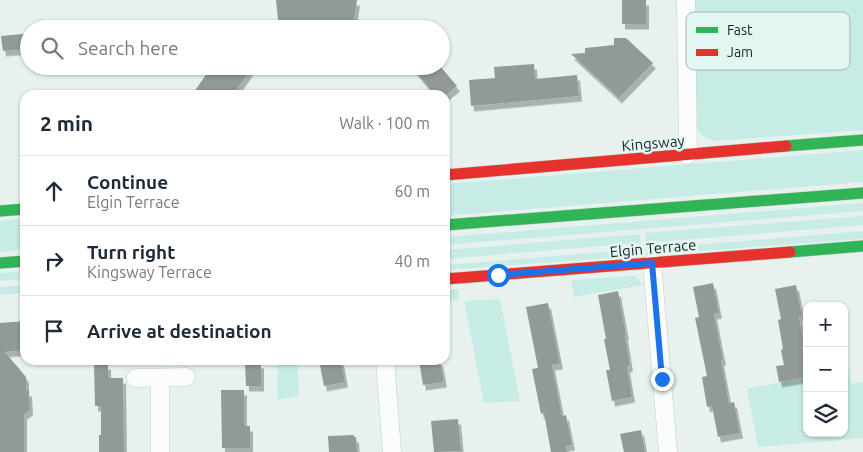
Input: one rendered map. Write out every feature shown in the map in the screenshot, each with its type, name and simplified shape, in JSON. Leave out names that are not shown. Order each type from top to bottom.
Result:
[{"type":"main road","name":"Kingsway","points":[[450,175],[863,140]]},
{"type":"main road","points":[[450,225],[863,193]]},
{"type":"main road","points":[[0,211],[20,209]]},
{"type":"main road","name":"Elgin Terrace","points":[[450,279],[863,246]]},
{"type":"main road","points":[[0,263],[20,261]]},
{"type":"street","points":[[687,70],[688,155]]},
{"type":"street","points":[[652,263],[668,452]]},
{"type":"street","points":[[385,365],[392,452]]},
{"type":"street","points":[[136,378],[186,377]]},
{"type":"street","points":[[160,378],[160,452]]},
{"type":"shaded area","points":[[694,0],[863,0],[863,130],[714,141],[701,135],[696,127],[695,70],[850,70],[850,12],[694,12]]},
{"type":"shaded area","points":[[863,150],[863,182],[450,216],[450,184]]},
{"type":"shaded area","points":[[863,203],[863,211],[450,245],[450,237]]},
{"type":"shaded area","points":[[863,216],[863,225],[646,243],[645,233]]},
{"type":"shaded area","points":[[20,219],[20,250],[0,252],[0,221]]},
{"type":"shaded area","points":[[863,231],[863,239],[647,255],[646,249]]},
{"type":"shaded area","points":[[640,234],[641,243],[450,259],[450,250]]},
{"type":"shaded area","points":[[641,249],[641,256],[450,270],[450,265]]},
{"type":"shaded area","points":[[20,271],[20,279],[0,281],[0,273]]},
{"type":"shaded area","points":[[635,276],[643,285],[574,297],[571,280]]},
{"type":"shaded area","points":[[20,285],[20,293],[0,295],[0,287]]},
{"type":"shaded area","points":[[458,289],[459,299],[450,301],[450,290]]},
{"type":"shaded area","points":[[500,299],[520,401],[484,403],[464,301]]},
{"type":"shaded area","points":[[278,365],[297,365],[299,396],[277,400]]},
{"type":"shaded area","points":[[848,368],[851,384],[863,382],[863,438],[758,447],[747,389],[803,378],[803,437],[848,437]]},
{"type":"building","points":[[276,0],[357,0],[354,20],[278,20]]},
{"type":"building","points":[[622,0],[646,0],[646,24],[622,24]]},
{"type":"building","points":[[20,34],[20,49],[3,51],[1,36]]},
{"type":"building","points":[[614,38],[626,38],[653,63],[619,98],[571,54],[585,53],[585,48],[614,45]]},
{"type":"building","points":[[534,64],[535,79],[577,75],[579,96],[471,106],[469,80],[495,78],[494,67]]},
{"type":"building","points":[[206,75],[247,75],[236,90],[195,90]]},
{"type":"building","points":[[418,75],[448,75],[457,86],[450,92],[450,90],[431,90]]},
{"type":"building","points":[[713,283],[719,313],[714,314],[723,360],[721,360],[729,403],[734,402],[740,433],[718,437],[712,406],[707,407],[702,377],[707,376],[695,318],[699,317],[693,287]]},
{"type":"building","points":[[796,285],[802,316],[799,316],[803,339],[803,378],[779,382],[776,366],[784,365],[778,320],[781,319],[775,289]]},
{"type":"building","points":[[618,291],[626,335],[630,366],[627,367],[632,397],[612,401],[606,370],[610,370],[604,339],[606,339],[598,295]]},
{"type":"building","points":[[548,303],[560,364],[552,365],[562,416],[566,415],[572,445],[566,446],[567,452],[551,452],[544,413],[541,414],[532,369],[538,368],[526,307]]},
{"type":"building","points":[[20,321],[20,350],[5,352],[26,377],[26,391],[29,391],[30,410],[24,414],[24,452],[0,452],[0,323]]},
{"type":"building","points":[[94,365],[108,365],[108,378],[123,378],[124,452],[99,452],[101,406],[95,406]]},
{"type":"building","points":[[245,365],[261,365],[261,386],[246,386]]},
{"type":"building","points":[[320,365],[342,365],[345,382],[324,386]]},
{"type":"building","points":[[420,365],[441,365],[444,382],[423,385]]},
{"type":"building","points":[[221,390],[244,390],[244,426],[250,426],[250,448],[222,448]]},
{"type":"building","points":[[458,419],[461,451],[434,452],[431,421]]},
{"type":"building","points":[[641,430],[645,452],[624,452],[620,434]]},
{"type":"building","points":[[354,435],[356,437],[357,452],[329,452],[328,436]]},
{"type":"traffic: fast","points":[[786,146],[863,140]]},
{"type":"traffic: fast","points":[[450,225],[863,193]]},
{"type":"traffic: fast","points":[[0,211],[20,209]]},
{"type":"traffic: fast","points":[[790,252],[863,246]]},
{"type":"traffic: fast","points":[[0,263],[20,261]]},
{"type":"traffic: jam","points":[[450,175],[786,146]]},
{"type":"traffic: jam","points":[[450,279],[790,252]]},
{"type":"route","points":[[498,275],[652,263],[662,379]]}]
